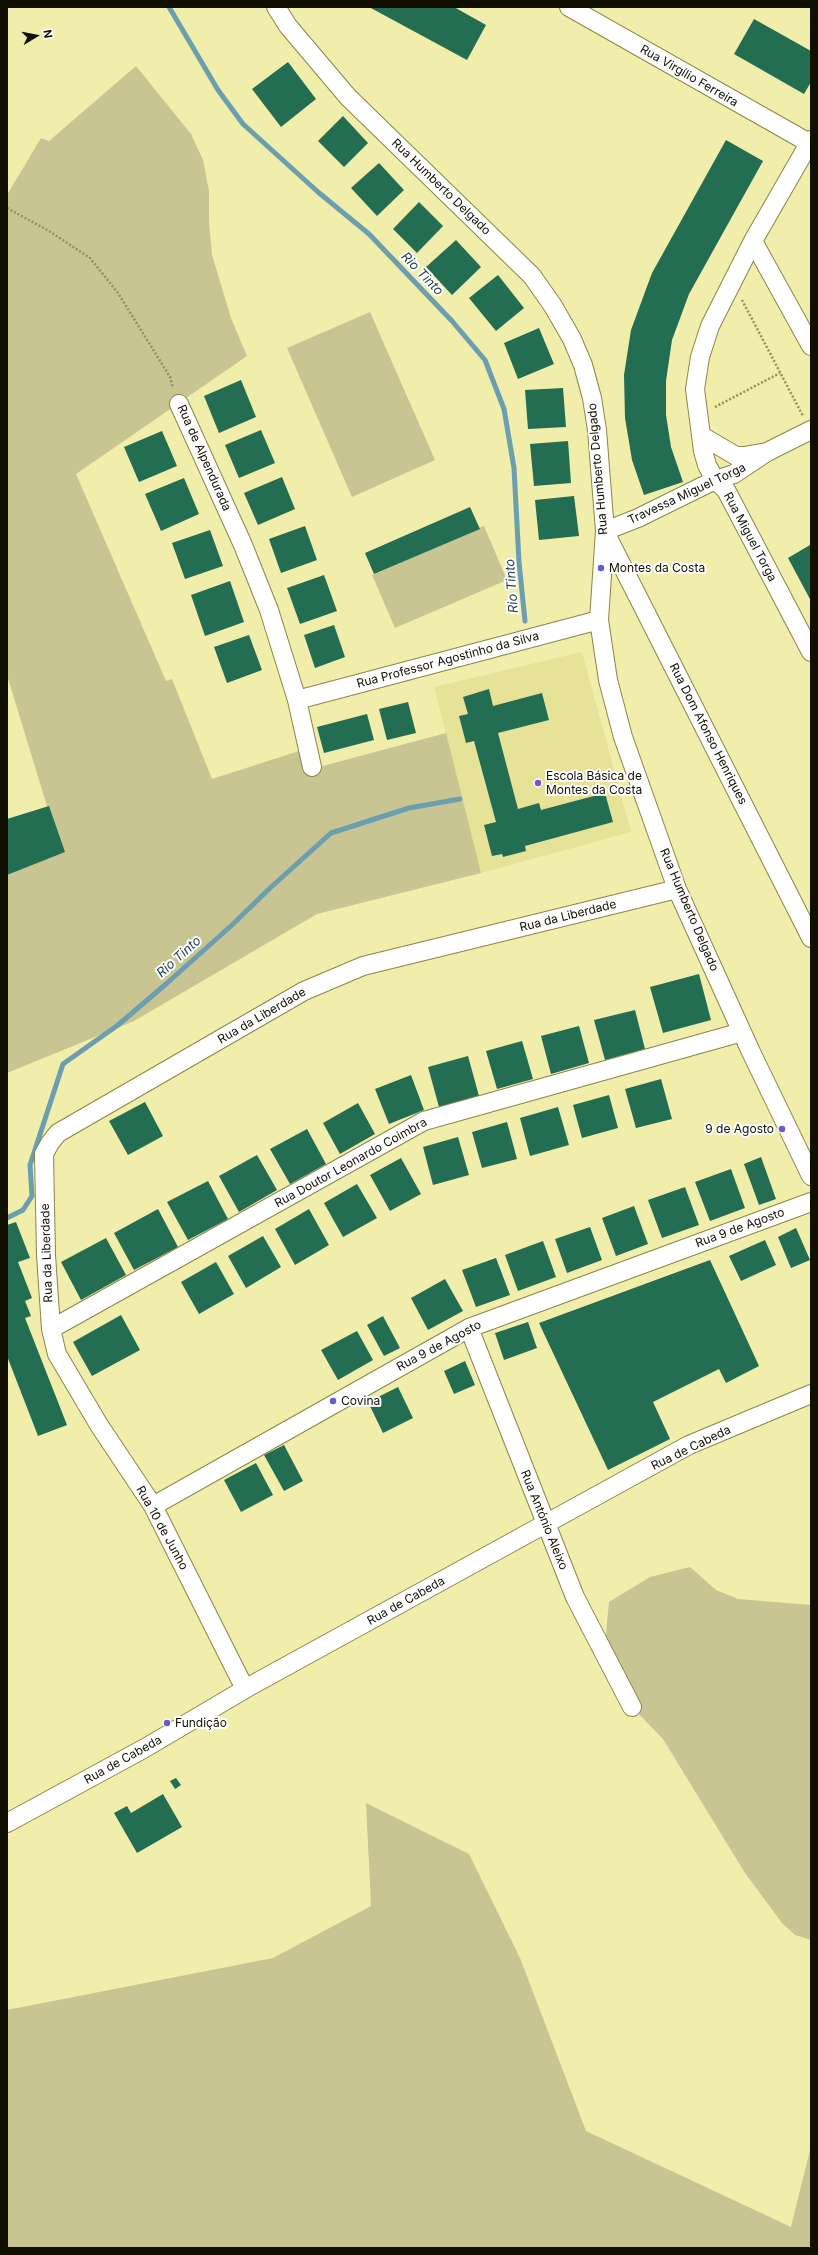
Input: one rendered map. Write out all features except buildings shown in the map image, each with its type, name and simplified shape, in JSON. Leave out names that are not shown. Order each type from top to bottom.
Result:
[{"type":"street","name":"Rua Humberto Delgado","points":[[276,7],[288,26],[348,97],[532,276],[553,306],[574,345],[592,398],[598,437],[605,531],[599,620],[608,680],[623,737],[677,889],[742,1032],[811,1176]]},
{"type":"street","name":"Rua Virgílio Ferreira","points":[[574,8],[810,142]]},
{"type":"street","name":"Rua Miguel Torga","points":[[810,142],[753,241],[710,326],[700,357],[695,389],[703,451],[715,480],[726,490],[811,652]]},
{"type":"street","points":[[753,241],[811,346]]},
{"type":"street","name":"Rua de Alpendurada","points":[[179,404],[246,552],[269,610],[297,700],[312,767]]},
{"type":"street","name":"Travessa Miguel Torga","points":[[605,531],[638,518],[715,480],[746,468],[808,424]]},
{"type":"street","name":"Travessa Miguel Torga","points":[[702,436],[736,456],[767,452]]},
{"type":"street","name":"Rua Dom Afonso Henriques","points":[[605,531],[805,910],[811,938]]},
{"type":"street","name":"Rua Professor Agostinho da Silva","points":[[297,700],[599,620]]},
{"type":"street","name":"Rua da Liberdade","points":[[51,1329],[44,1154],[58,1133],[304,991],[363,966],[677,889]]},
{"type":"street","name":"Rua Doutor Leonardo Coimbra","points":[[51,1329],[424,1121],[742,1032]]},
{"type":"street","name":"Rua 9 de Agosto","points":[[153,1506],[469,1328],[811,1202]]},
{"type":"street","name":"Rua António Aleixo","points":[[469,1328],[545,1525],[575,1597],[632,1707]]},
{"type":"street","name":"Rua 10 de Junho","points":[[51,1329],[57,1354],[99,1425],[153,1506],[246,1689]]},
{"type":"street","name":"Rua de Cabeda","points":[[7,1823],[145,1748],[246,1689],[690,1445],[811,1394]]},
{"type":"path","name":"Rua de Alpendurada","points":[[7,208],[49,231],[90,258],[118,293],[166,370],[179,404]]},
{"type":"path","points":[[739,294],[808,424]]},
{"type":"path","points":[[709,410],[780,373]]},
{"type":"shaded area","points":[[136,66],[191,134],[203,160],[209,191],[209,222],[212,255],[231,318],[247,356],[76,474],[166,681],[172,679],[212,779],[299,751],[304,771],[446,733],[481,873],[317,914],[134,1021],[7,1073],[7,875],[61,852],[7,675],[7,195],[41,138],[49,141]]},
{"type":"shaded area","points":[[370,312],[435,460],[352,497],[287,348]]},
{"type":"shaded area","points":[[484,526],[507,580],[395,628],[372,575]]},
{"type":"shaded area","name":"Escola Básica de Montes da Costa","points":[[582,652],[631,832],[481,873],[434,687]]},
{"type":"shaded area","points":[[690,1567],[716,1590],[738,1599],[811,1605],[811,1940],[795,1935],[782,1923],[745,1873],[663,1739],[632,1707],[604,1654],[609,1602],[650,1577]]},
{"type":"shaded area","points":[[366,1803],[469,1854],[520,1958],[586,2131],[791,2227],[811,2146],[811,2248],[7,2248],[7,2010],[273,1958],[371,1906]]},
{"type":"waterway","name":"Rio Tinto","points":[[169,7],[218,90],[243,124],[318,192],[369,234],[452,321],[485,360],[504,409],[514,468],[519,562],[525,621]]},
{"type":"waterway","name":"Rio Tinto","points":[[7,1218],[23,1210],[32,1196],[30,1165],[63,1064],[118,1025],[166,984],[331,833],[409,808],[460,799]]},
{"type":"place","name":"Montes da Costa","points":[[601,568]]},
{"type":"place","name":"Escola Básica de Montes da Costa","points":[[538,783]]},
{"type":"place","name":"9 de Agosto","points":[[782,1129]]},
{"type":"place","name":"Covina","points":[[333,1401]]},
{"type":"place","name":"Fundição","points":[[167,1723]]}]
